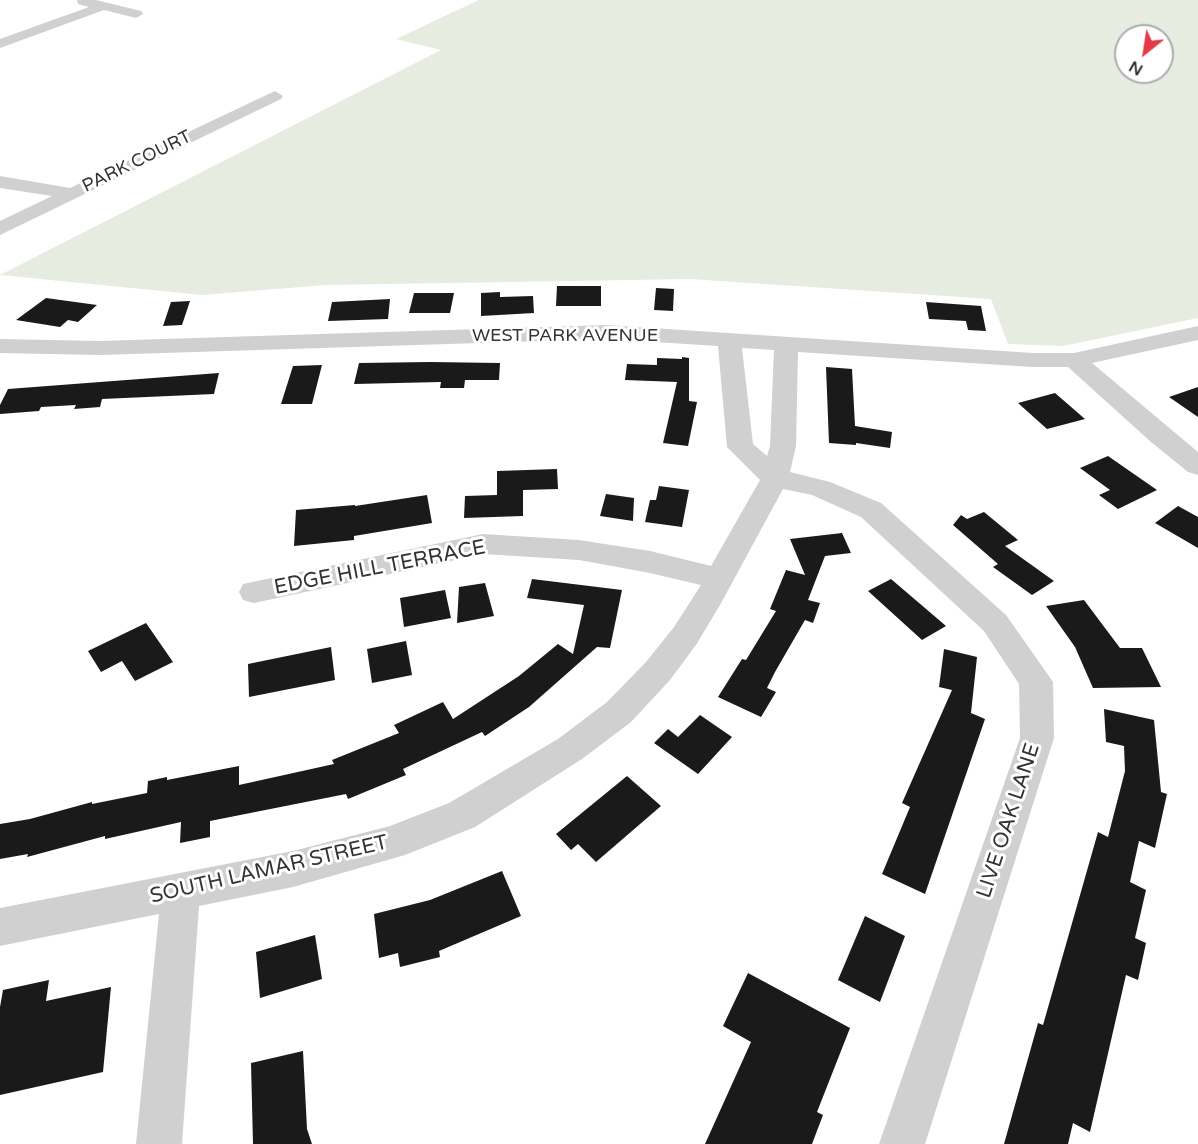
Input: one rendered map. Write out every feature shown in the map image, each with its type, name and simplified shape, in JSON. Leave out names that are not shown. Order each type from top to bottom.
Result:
[{"type":"street","points":[[78,0],[136,14]]},
{"type":"street","points":[[0,44],[103,6]]},
{"type":"street","name":"PARK COURT","points":[[0,229],[275,96]]},
{"type":"street","points":[[0,182],[72,194]]},
{"type":"street","name":"WEST PARK AVENUE","points":[[0,346],[100,348],[606,332],[1033,360],[1074,360],[1198,333]]},
{"type":"street","points":[[729,340],[740,447],[775,478]]},
{"type":"street","name":"SOUTH LAMAR STREET","points":[[0,927],[293,869],[392,843],[462,815],[570,749],[619,712],[658,671],[686,636],[775,478],[783,446],[786,343]]},
{"type":"street","points":[[1074,360],[1160,436],[1198,466]]},
{"type":"street","name":"LIVE OAK LANE","points":[[775,478],[820,488],[871,510],[995,623],[1036,682],[1037,738],[902,1144]]},
{"type":"street","name":"EDGE HILL TERRACE","points":[[254,592],[483,544],[579,550],[650,562],[718,579]]},
{"type":"street","points":[[159,1144],[181,891]]},
{"type":"shaded area","points":[[479,0],[1198,0],[1198,318],[1063,346],[1008,344],[991,299],[690,279],[325,285],[202,295],[0,275],[441,50],[396,39]]},
{"type":"building","points":[[557,286],[601,286],[601,306],[556,306]]},
{"type":"building","points":[[656,288],[674,289],[673,311],[654,310]]},
{"type":"building","points":[[500,292],[500,297],[533,296],[534,313],[481,316],[481,293]]},
{"type":"building","points":[[414,293],[454,293],[450,313],[409,313]]},
{"type":"building","points":[[46,298],[97,305],[78,322],[68,320],[60,327],[16,320]]},
{"type":"building","points":[[390,299],[388,319],[328,321],[332,302]]},
{"type":"building","points":[[190,301],[182,325],[163,326],[171,302]]},
{"type":"building","points":[[926,302],[981,306],[986,331],[968,330],[966,321],[929,319]]},
{"type":"building","points":[[682,357],[689,358],[689,401],[697,402],[688,446],[663,443],[677,382],[625,380],[627,364],[657,365],[657,358],[682,359]]},
{"type":"building","points":[[359,363],[500,363],[499,380],[465,380],[464,388],[440,388],[441,382],[354,384]]},
{"type":"building","points":[[322,365],[312,404],[281,404],[293,366]]},
{"type":"building","points":[[826,367],[852,369],[855,426],[892,432],[890,448],[856,443],[856,445],[829,443]]},
{"type":"building","points":[[219,373],[214,394],[102,399],[100,407],[74,409],[76,405],[41,407],[39,411],[0,414],[0,405],[8,389]]},
{"type":"building","points":[[1198,387],[1198,417],[1169,397]]},
{"type":"building","points":[[1055,393],[1085,419],[1047,429],[1018,403]]},
{"type":"building","points":[[1108,456],[1157,490],[1118,509],[1099,495],[1110,490],[1080,468]]},
{"type":"building","points":[[557,469],[558,489],[523,490],[523,516],[464,518],[465,496],[497,495],[497,471]]},
{"type":"building","points":[[659,486],[689,490],[682,527],[645,522],[650,500],[656,500]]},
{"type":"building","points":[[606,494],[634,498],[633,521],[600,516]]},
{"type":"building","points":[[427,495],[432,523],[354,536],[354,540],[294,546],[296,510],[355,506]]},
{"type":"building","points":[[1178,506],[1198,517],[1198,548],[1155,523]]},
{"type":"building","points":[[984,512],[1018,540],[1005,546],[1054,581],[1032,595],[993,567],[998,564],[953,525],[961,515],[967,519]]},
{"type":"building","points":[[842,533],[851,553],[825,556],[808,600],[820,603],[813,623],[805,620],[775,672],[767,688],[776,692],[761,717],[718,697],[742,659],[746,660],[776,611],[770,609],[786,570],[805,575],[790,539]]},
{"type":"building","points":[[532,579],[622,590],[610,648],[597,647],[529,707],[485,736],[482,732],[403,769],[406,775],[348,799],[346,794],[210,821],[210,837],[180,843],[181,822],[105,839],[105,836],[27,857],[28,854],[0,859],[0,824],[30,819],[92,802],[92,804],[147,793],[148,781],[167,777],[167,780],[239,766],[239,785],[334,764],[332,760],[399,733],[394,725],[443,702],[453,719],[519,676],[558,644],[573,654],[584,605],[527,598]]},
{"type":"building","points":[[891,579],[946,626],[922,640],[868,591]]},
{"type":"building","points":[[485,583],[494,616],[457,623],[459,587]]},
{"type":"building","points":[[445,590],[451,618],[404,627],[400,598]]},
{"type":"building","points":[[1084,600],[1120,648],[1142,648],[1161,687],[1093,688],[1075,647],[1046,606]]},
{"type":"building","points":[[146,623],[173,662],[135,681],[122,661],[101,672],[88,651]]},
{"type":"building","points":[[406,641],[412,675],[372,683],[367,649]]},
{"type":"building","points":[[331,647],[335,680],[249,697],[248,664]]},
{"type":"building","points":[[944,649],[977,657],[971,713],[985,719],[925,894],[882,874],[910,807],[902,803],[952,690],[939,687]]},
{"type":"building","points":[[1104,709],[1154,720],[1161,792],[1167,794],[1155,848],[1139,841],[1130,882],[1146,890],[1135,938],[1146,943],[1138,980],[1126,975],[1090,1132],[1073,1123],[1068,1144],[1004,1144],[1038,1023],[1043,1025],[1098,832],[1108,837],[1125,771],[1124,746],[1106,742]]},
{"type":"building","points":[[700,715],[732,737],[698,774],[654,743],[668,729],[678,737]]},
{"type":"building","points":[[627,776],[661,806],[596,862],[578,844],[571,850],[556,834]]},
{"type":"building","points":[[502,871],[521,916],[439,951],[440,957],[400,967],[398,953],[379,958],[374,914],[430,900]]},
{"type":"building","points":[[865,916],[905,936],[880,1002],[838,980]]},
{"type":"building","points":[[315,935],[322,979],[260,998],[256,952]]},
{"type":"building","points":[[748,973],[850,1028],[817,1112],[823,1115],[812,1144],[705,1144],[751,1042],[723,1026]]},
{"type":"building","points":[[49,980],[46,1001],[111,987],[103,1072],[0,1095],[0,1007],[3,990]]},
{"type":"building","points":[[303,1051],[307,1129],[312,1144],[253,1144],[251,1063]]}]
